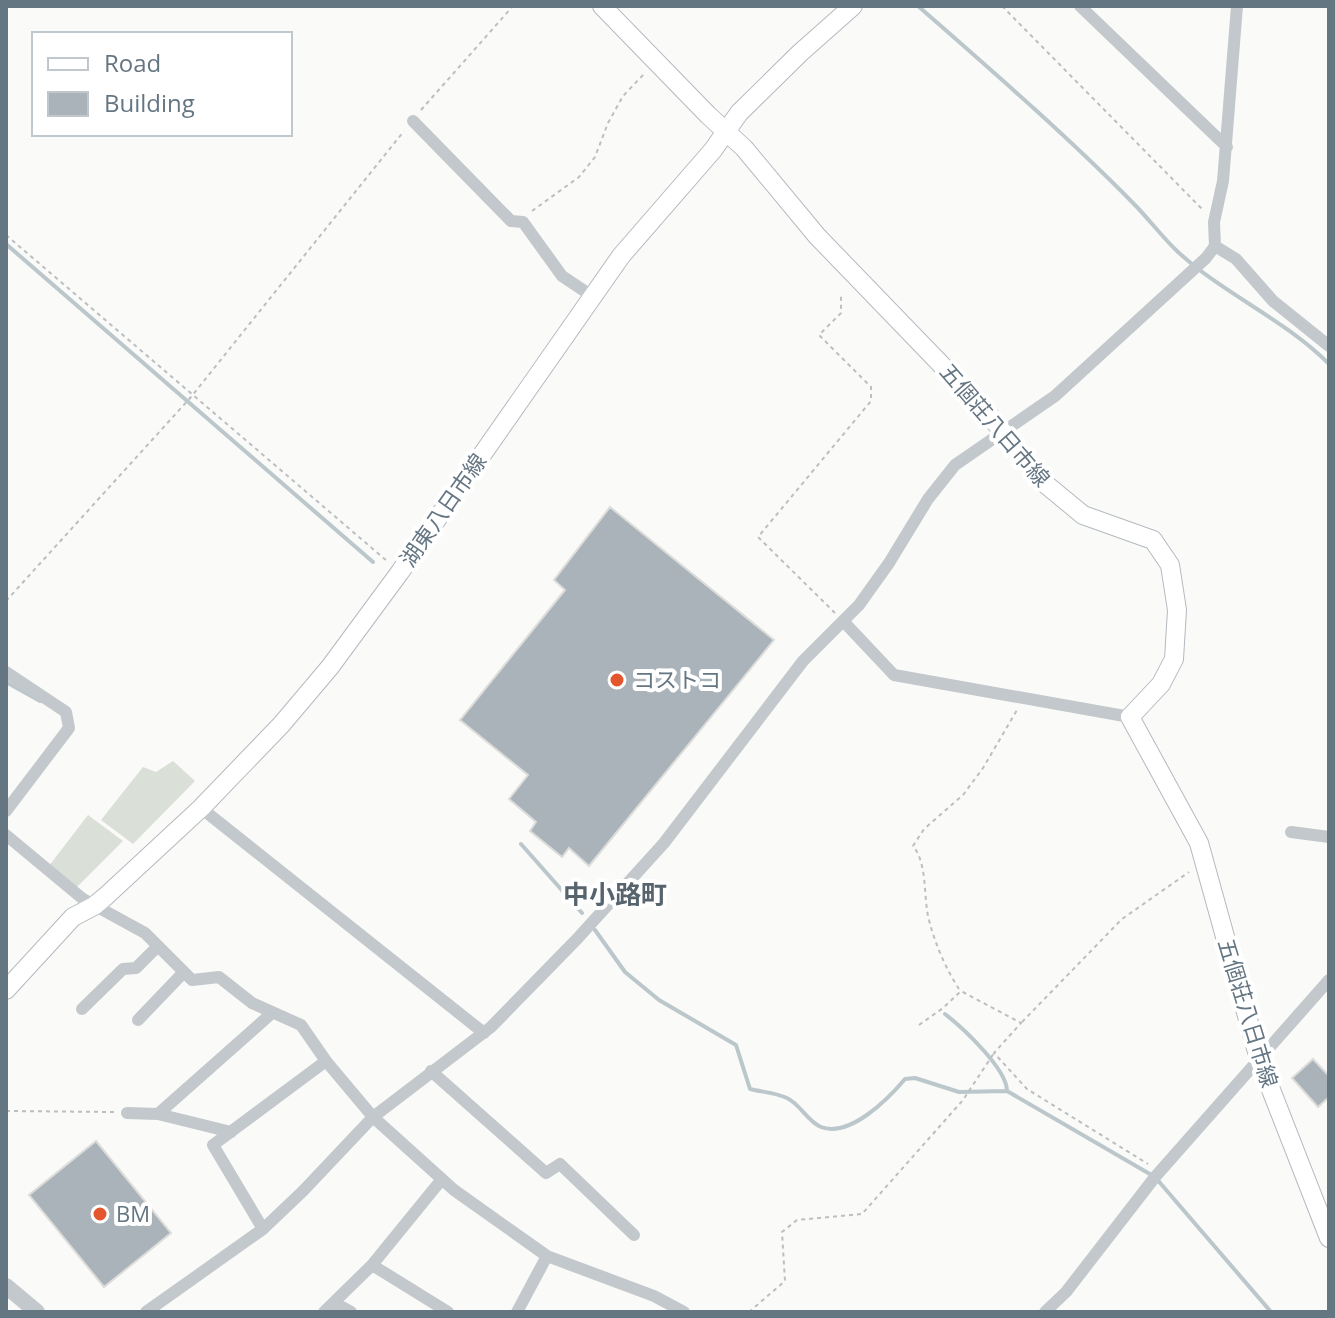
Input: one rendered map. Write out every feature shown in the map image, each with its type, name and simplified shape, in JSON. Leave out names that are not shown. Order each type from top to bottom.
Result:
[{"type":"main road","name":"五個荘八日市線","points":[[602,6],[744,148],[817,236],[947,368],[1043,482],[1083,515],[1153,540],[1170,565],[1177,610],[1174,659],[1161,684],[1130,717],[1199,843],[1259,1059],[1329,1238]]},
{"type":"main road","name":"湖東八日市線","points":[[6,990],[73,917],[94,906],[201,808],[291,714],[400,572],[621,256],[739,113],[853,6]]},
{"type":"street","points":[[1080,6],[1227,147]]},
{"type":"street","points":[[146,1312],[263,1229],[373,1117],[484,1033],[577,939],[654,854],[720,773],[803,661],[840,618],[874,586],[942,479],[955,465],[1055,396],[1206,258],[1215,246],[1214,222],[1223,181],[1237,6]]},
{"type":"street","points":[[413,121],[514,222],[523,222],[562,276],[592,296]]},
{"type":"street","points":[[1215,246],[1236,259],[1273,301],[1329,346]]},
{"type":"street","points":[[840,618],[894,675],[1130,717]]},
{"type":"street","points":[[6,672],[66,712],[69,728],[6,811]]},
{"type":"street","points":[[201,808],[484,1033]]},
{"type":"street","points":[[1291,832],[1329,837]]},
{"type":"street","points":[[6,835],[94,906],[145,933],[192,980],[219,977],[252,1003],[301,1025],[326,1061],[373,1117],[442,1179],[547,1256],[654,1296],[684,1312]]},
{"type":"street","points":[[82,1009],[123,969],[136,968],[158,946]]},
{"type":"street","points":[[138,1020],[184,972]]},
{"type":"street","points":[[1045,1312],[1066,1292],[1160,1171],[1329,980]]},
{"type":"street","points":[[158,1114],[272,1013]]},
{"type":"street","points":[[263,1229],[213,1145],[326,1061]]},
{"type":"street","points":[[431,1071],[546,1173],[560,1164],[634,1235]]},
{"type":"street","points":[[127,1113],[158,1114],[231,1132]]},
{"type":"street","points":[[324,1312],[372,1265],[442,1179]]},
{"type":"street","points":[[517,1312],[547,1256]]},
{"type":"street","points":[[372,1265],[448,1312]]},
{"type":"street","points":[[6,1286],[37,1312]]},
{"type":"street","points":[[335,1303],[351,1312]]},
{"type":"path","points":[[6,601],[192,396],[413,121],[513,6]]},
{"type":"path","points":[[1002,6],[1214,222]]},
{"type":"path","points":[[514,222],[579,177],[595,157],[623,96],[656,60]]},
{"type":"path","points":[[6,235],[400,572]]},
{"type":"path","points":[[840,618],[758,537],[871,401],[871,387],[819,335],[841,313],[841,294]]},
{"type":"path","points":[[1021,697],[1014,718],[983,768],[963,795],[924,829],[913,846],[923,875],[933,934],[961,991],[1021,1023]]},
{"type":"path","points":[[749,1312],[785,1281],[782,1232],[797,1220],[862,1214],[963,1100],[994,1053],[1122,919],[1203,863]]},
{"type":"path","points":[[919,1025],[961,991]]},
{"type":"path","points":[[994,1053],[1027,1089],[1160,1171]]},
{"type":"path","points":[[6,1111],[127,1113]]},
{"type":"shaded area","points":[[173,761],[195,781],[133,844],[101,820],[143,767],[156,772]]},
{"type":"shaded area","points":[[88,815],[123,841],[76,888],[49,866]]},
{"type":"building","name":"コストコ","points":[[610,507],[774,640],[589,866],[569,848],[562,857],[530,831],[536,822],[509,799],[528,775],[460,720],[565,590],[554,580]]},
{"type":"building","points":[[1313,1059],[1329,1076],[1329,1097],[1318,1107],[1292,1078]]},
{"type":"building","name":"BM","points":[[96,1141],[171,1233],[104,1287],[29,1195]]},
{"type":"waterway","points":[[918,6],[1081,152],[1178,252],[1312,348],[1329,364]]},
{"type":"waterway","points":[[6,244],[373,562]]},
{"type":"waterway","points":[[6,682],[40,701]]},
{"type":"waterway","points":[[521,844],[582,913]]},
{"type":"waterway","points":[[595,930],[625,972],[659,1000],[736,1045],[750,1089],[787,1098],[821,1127],[832,1129],[856,1122],[905,1079],[915,1078],[959,1092],[1007,1091],[1155,1177],[1271,1312]]},
{"type":"waterway","points":[[945,1014],[992,1061],[1007,1091]]},
{"type":"place","name":"コストコ","points":[[617,680]]},
{"type":"place","name":"BM","points":[[100,1214]]},
{"type":"district","name":"中小路町","points":[[615,895]]}]
